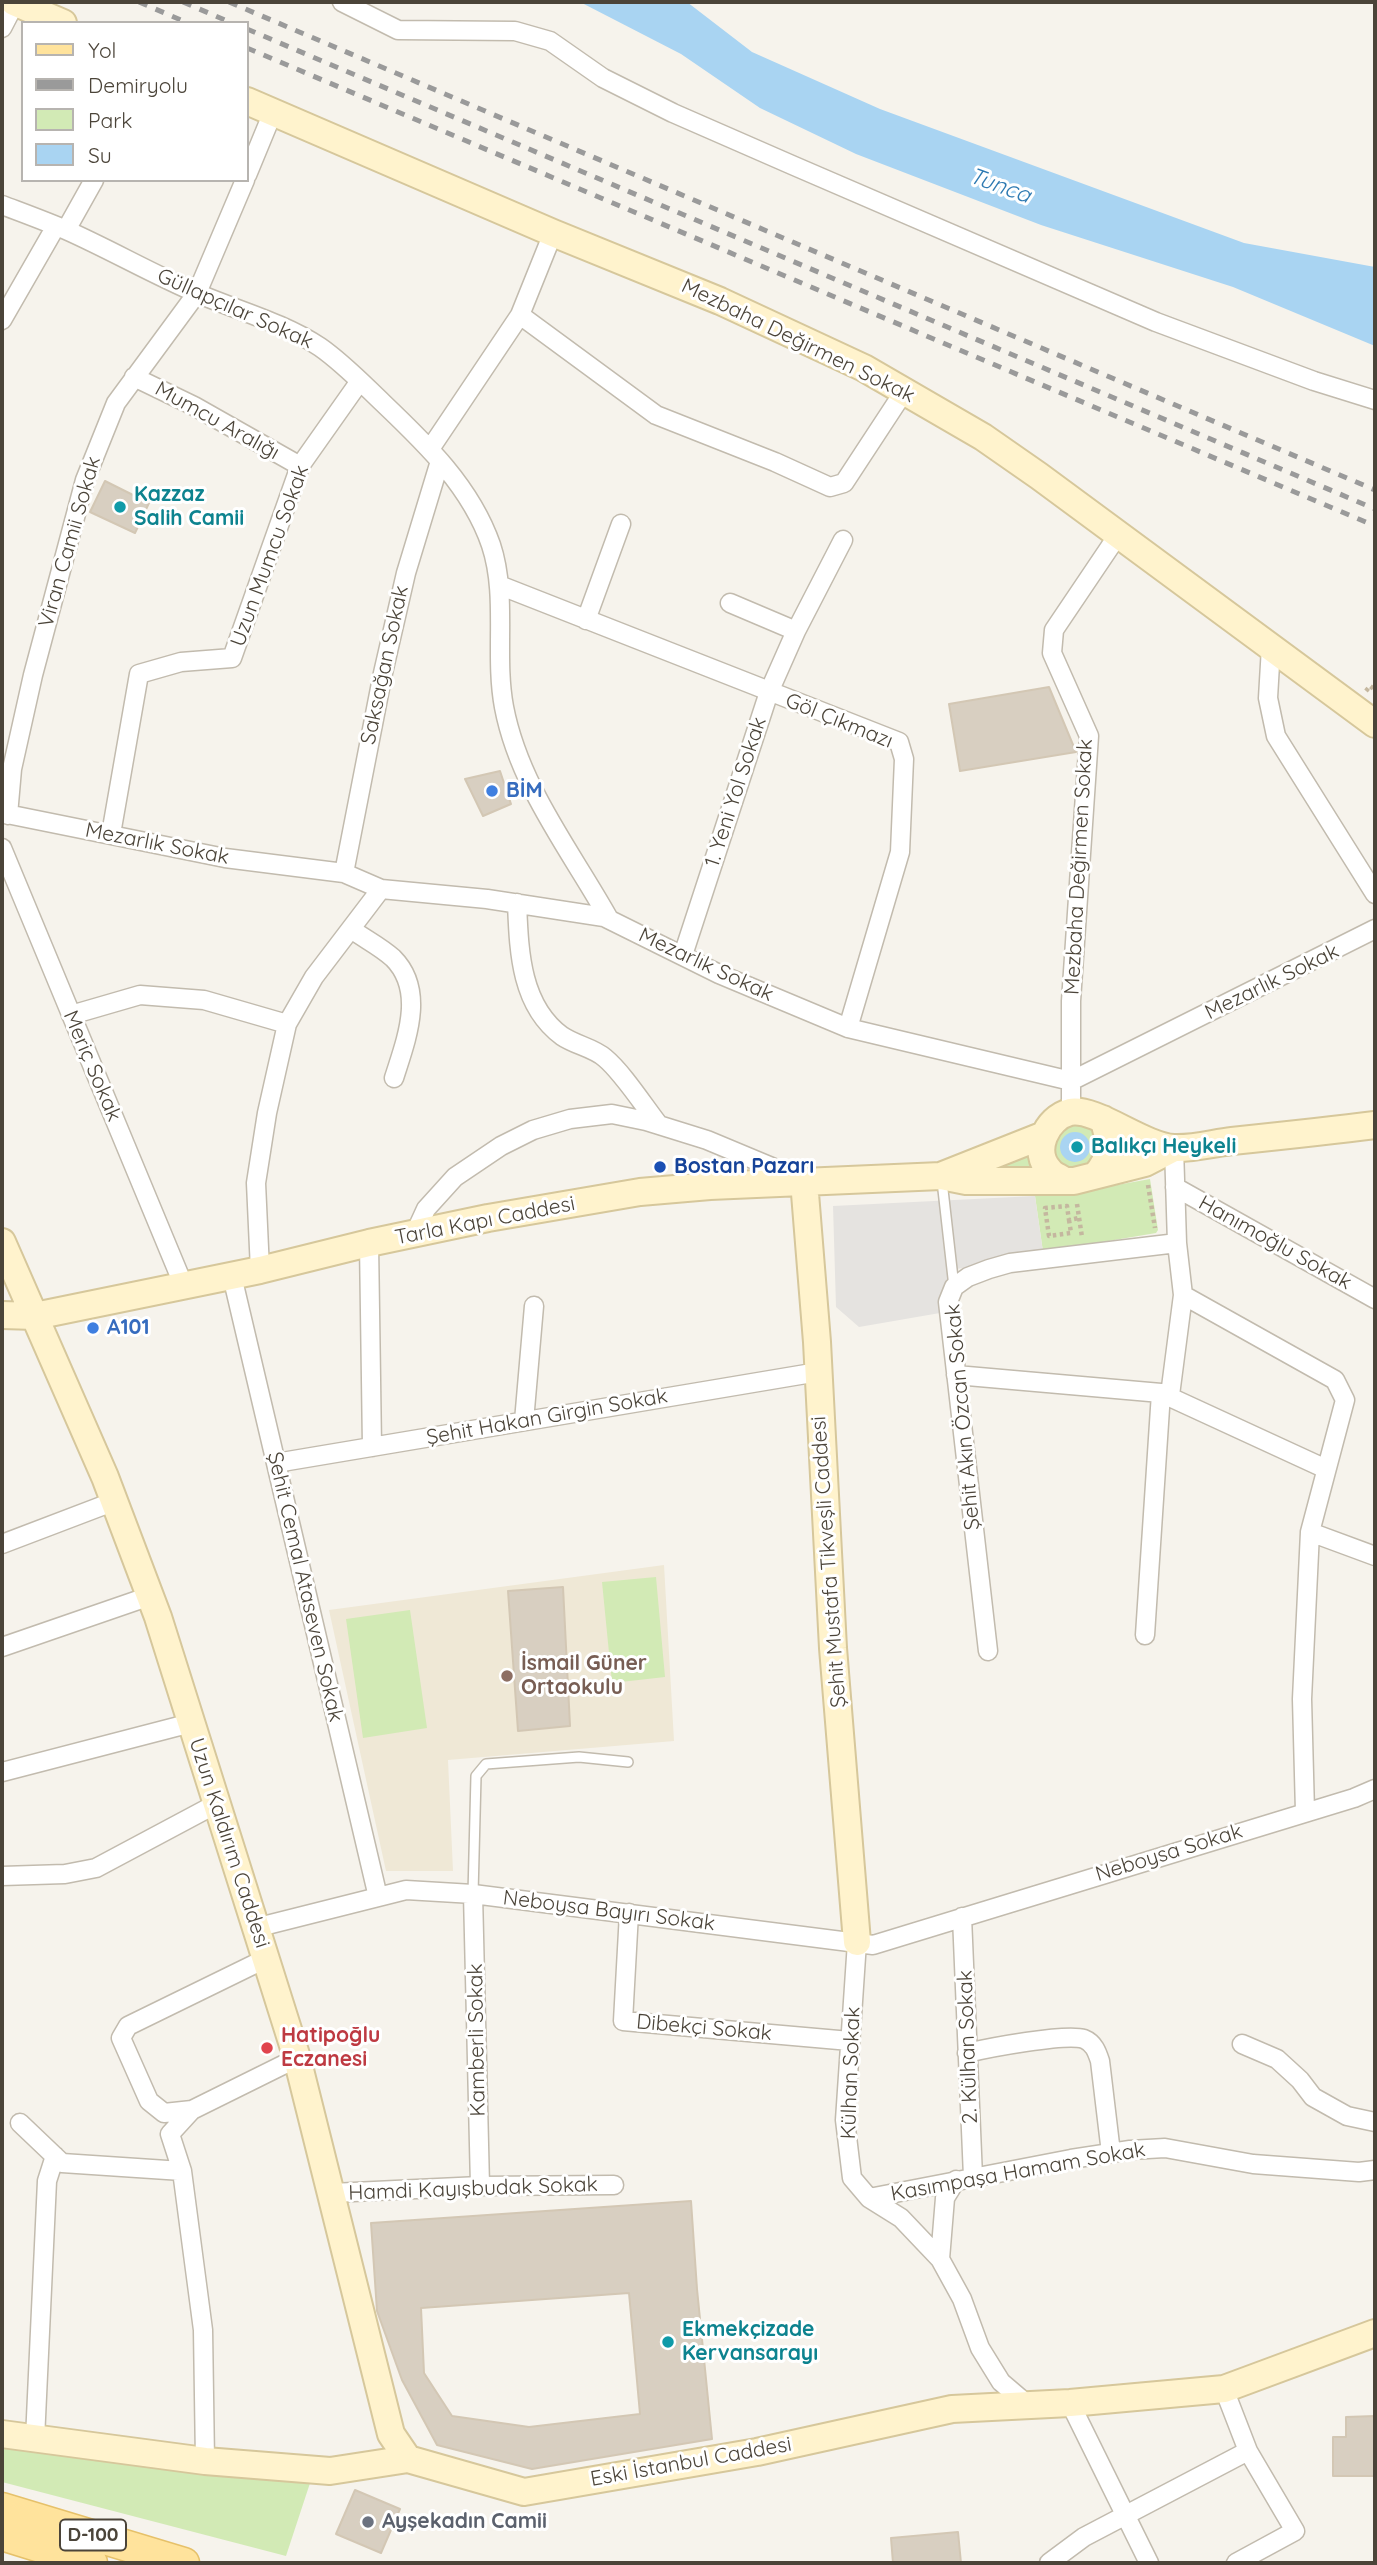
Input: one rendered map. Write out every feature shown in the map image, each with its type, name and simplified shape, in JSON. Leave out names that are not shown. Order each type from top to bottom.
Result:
[{"type":"main road","points":[[15,2],[58,21]]},
{"type":"main road","name":"Mezbaha Değirmen Sokak","points":[[248,101],[553,233],[720,301],[905,390],[984,438],[1118,535]]},
{"type":"main road","points":[[1118,535],[1375,724]]},
{"type":"main road","name":"Tarla Kapı Caddesi","points":[[941,1176],[1044,1135],[1049,1125],[1058,1117],[1071,1112],[1089,1112],[1125,1132],[1174,1148]]},
{"type":"main road","points":[[1096,1175],[1106,1164],[1110,1149],[1103,1119]]},
{"type":"main road","name":"Tarla Kapı Caddesi","points":[[2,1315],[35,1316],[233,1276],[488,1218],[640,1192],[804,1181],[941,1176],[966,1181],[1070,1190],[1074,1181],[1145,1163],[1174,1148],[1375,1125]]},
{"type":"main road","points":[[1044,1135],[1041,1149],[1044,1162],[1050,1172],[1070,1190]]},
{"type":"main road","name":"Şehit Mustafa Tikveşli Caddesi","points":[[804,1181],[834,1648],[857,1942]]},
{"type":"main road","name":"Uzun Kaldırım Caddesi","points":[[2,1242],[114,1501],[150,1596],[297,2058],[391,2434],[408,2459]]},
{"type":"main road","name":"Eski İstanbul Caddesi","points":[[2,2434],[205,2461],[330,2471],[408,2459],[524,2492],[757,2452],[952,2409],[1070,2403],[1224,2389],[1375,2333]]},
{"type":"main road","name":"D-100","points":[[2,2508],[184,2563]]},
{"type":"main road","name":"D-100","points":[[2,2535],[92,2563]]},
{"type":"street","points":[[2,28],[15,2]]},
{"type":"street","points":[[342,2],[398,30],[515,31],[550,41],[603,78],[744,144],[1156,322],[1314,381],[1375,400]]},
{"type":"street","points":[[248,173],[273,112]]},
{"type":"street","points":[[2,320],[93,182]]},
{"type":"street","name":"Viran Camii Sokak","points":[[5,814],[33,675],[85,480],[116,403],[197,293],[244,182]]},
{"type":"street","name":"Güllapçılar Sokak","points":[[2,205],[61,228],[197,293],[270,322],[318,346],[360,381],[435,455],[481,518],[492,547],[499,585],[498,643],[504,708],[518,753],[545,814],[580,867],[609,919]]},
{"type":"street","name":"Saksağan Sokak","points":[[344,873],[361,776],[435,455],[520,315],[553,233]]},
{"type":"street","points":[[520,315],[656,415],[775,462],[830,488],[844,483],[905,390]]},
{"type":"street","name":"Mumcu Aralığı","points":[[134,377],[194,406],[300,466]]},
{"type":"street","name":"Uzun Mumcu Sokak","points":[[111,834],[139,674],[181,662],[232,658],[300,466],[360,381]]},
{"type":"street","points":[[586,620],[621,524]]},
{"type":"street","name":"Mezbaha Değirmen Sokak","points":[[1071,1112],[1071,1001],[1089,736],[1052,653],[1054,630],[1118,535]]},
{"type":"street","name":"1. Yeni Yol Sokak","points":[[682,955],[769,692],[796,631],[843,540]]},
{"type":"street","name":"Göl Çıkmazı","points":[[499,585],[899,742],[904,759],[900,852],[848,1028]]},
{"type":"street","points":[[730,603],[796,631]]},
{"type":"street","points":[[1271,647],[1268,698],[1276,736],[1375,894]]},
{"type":"street","name":"Mezarlık Sokak","points":[[5,814],[225,858],[344,873],[381,889],[517,903],[609,919],[719,974],[848,1028],[1071,1081],[1375,929]]},
{"type":"street","name":"Meriç Sokak","points":[[2,848],[183,1284]]},
{"type":"street","points":[[260,1270],[256,1184],[267,1113],[287,1024],[314,977],[381,889]]},
{"type":"street","points":[[517,903],[524,978],[537,1009],[562,1035],[605,1057],[659,1125]]},
{"type":"street","points":[[351,929],[392,957],[403,971],[413,1001],[405,1044],[394,1078]]},
{"type":"street","points":[[71,1015],[140,995],[204,1000],[287,1024]]},
{"type":"street","points":[[415,1233],[426,1209],[455,1177],[501,1146],[533,1130],[570,1119],[612,1114],[659,1125],[707,1140],[804,1181]]},
{"type":"street","points":[[1145,1635],[1166,1394],[1183,1295],[1177,1243],[1174,1148]]},
{"type":"street","name":"Hanımoğlu Sokak","points":[[1175,1187],[1375,1298]]},
{"type":"street","points":[[369,1243],[372,1447]]},
{"type":"street","name":"Şehit Akın Özcan Sokak","points":[[988,1651],[948,1301],[954,1287],[968,1277],[1010,1264],[1177,1243]]},
{"type":"street","name":"Şehit Cemal Ataseven Sokak","points":[[233,1276],[378,1897]]},
{"type":"street","points":[[1183,1295],[1335,1380],[1345,1400],[1310,1532],[1302,1699],[1306,1812]]},
{"type":"street","points":[[524,1421],[534,1306]]},
{"type":"street","name":"Şehit Hakan Girgin Sokak","points":[[276,1463],[818,1371]]},
{"type":"street","points":[[956,1375],[1166,1394],[1326,1469]]},
{"type":"street","points":[[2,1544],[114,1501]]},
{"type":"street","points":[[1310,1532],[1375,1556]]},
{"type":"street","points":[[2,1647],[150,1596]]},
{"type":"street","points":[[2,1772],[191,1723]]},
{"type":"street","name":"Neboysa Sokak","points":[[962,1917],[1354,1798],[1375,1789]]},
{"type":"street","points":[[2,1876],[65,1874],[96,1868],[216,1804]]},
{"type":"street","name":"Neboysa Bayırı Sokak","points":[[256,1928],[406,1890],[473,1894],[873,1945],[962,1917]]},
{"type":"street","name":"Kamberli Sokak","points":[[473,1894],[480,2186]]},
{"type":"street","name":"Dibekçi Sokak","points":[[629,1913],[623,2021],[850,2041]]},
{"type":"street","name":"2. Külhan Sokak","points":[[962,1917],[967,2053],[965,2179]]},
{"type":"street","name":"Külhan Sokak","points":[[857,1942],[845,2120],[852,2178],[870,2198]]},
{"type":"street","points":[[265,1959],[128,2026],[121,2038],[149,2101],[163,2113],[192,2110],[297,2058]]},
{"type":"street","points":[[967,2053],[1004,2045],[1069,2038],[1085,2039],[1095,2048],[1100,2061],[1111,2153]]},
{"type":"street","points":[[1242,2044],[1277,2059],[1300,2080],[1313,2097],[1347,2116],[1375,2122]]},
{"type":"street","points":[[192,2110],[170,2134],[183,2171],[203,2330],[205,2461]]},
{"type":"street","points":[[20,2123],[62,2162],[183,2171]]},
{"type":"street","name":"Kasımpaşa Hamam Sokak","points":[[870,2198],[1111,2153],[1165,2148],[1253,2164],[1359,2172],[1375,2170]]},
{"type":"street","points":[[35,2439],[47,2181],[55,2156]]},
{"type":"street","points":[[940,2259],[945,2198],[965,2179]]},
{"type":"street","name":"Hamdi Kayışbudak Sokak","points":[[332,2193],[480,2186],[614,2185]]},
{"type":"street","points":[[870,2198],[901,2218],[940,2259],[962,2300],[980,2348],[1001,2382],[1028,2405]]},
{"type":"street","points":[[1224,2389],[1248,2451],[1295,2531],[1236,2563]]},
{"type":"street","points":[[1070,2403],[1149,2563]]},
{"type":"street","points":[[1049,2563],[1084,2537],[1248,2451]]},
{"type":"lane","points":[[941,1176],[954,1287]]},
{"type":"lane","points":[[473,1894],[476,1776],[486,1764],[579,1757],[628,1762]]},
{"type":"path","points":[[1147,1174],[1154,1231]]},
{"type":"path","points":[[1070,1190],[1079,1218],[1083,1244]]},
{"type":"path","points":[[1067,1206],[1069,1220],[1070,1233],[1049,1236],[1045,1208],[1067,1206]]},
{"type":"path","points":[[1069,1220],[1079,1218]]},
{"type":"shaded area","points":[[1035,1196],[1043,1252],[952,1270],[940,1313],[859,1327],[836,1307],[833,1206]]},
{"type":"shaded area","name":"İsmail Güner Ortaokulu","points":[[664,1565],[674,1741],[448,1760],[453,1871],[386,1871],[329,1610]]},
{"type":"green space","points":[[1076,1124],[1092,1130],[1098,1146],[1092,1162],[1076,1168],[1060,1162],[1054,1146],[1060,1130]]},
{"type":"green space","points":[[1030,1153],[1038,1171],[972,1173]]},
{"type":"green space","points":[[1150,1179],[1158,1230],[1156,1233],[1043,1252],[1035,1196],[1073,1193]]},
{"type":"green space","points":[[656,1577],[665,1677],[612,1683],[602,1582]]},
{"type":"green space","points":[[410,1610],[427,1728],[363,1738],[346,1619]]},
{"type":"green space","points":[[2,2438],[312,2477],[286,2556],[2,2482]]},
{"type":"water","name":"Tunca","points":[[580,2],[687,2],[752,52],[880,109],[1244,243],[1375,267],[1375,346],[1233,287],[1041,225],[856,154],[760,108],[681,54]]},
{"type":"water","points":[[1075,1132],[1086,1136],[1090,1147],[1086,1158],[1075,1162],[1064,1158],[1060,1147],[1064,1136]]},
{"type":"building","name":"Kazzaz Salih Camii","points":[[105,481],[149,503],[135,533],[90,512]]},
{"type":"building","points":[[1049,687],[1076,752],[960,771],[949,704]]},
{"type":"building","points":[[500,771],[511,804],[483,816],[465,779]]},
{"type":"building","points":[[563,1587],[570,1726],[518,1731],[508,1591]]},
{"type":"building","name":"Ekmekçizade Kervansarayı","points":[[691,2201],[712,2439],[532,2469],[437,2445],[402,2380],[377,2311],[371,2223]],"holes":[[[629,2293],[640,2414],[529,2427],[452,2416],[424,2373],[421,2308]]]},
{"type":"building","points":[[1375,2416],[1375,2476],[1333,2476],[1333,2437],[1346,2437],[1346,2417]]},
{"type":"building","name":"Ayşekadın Camii","points":[[355,2490],[400,2509],[381,2553],[336,2534]]},
{"type":"building","points":[[958,2532],[961,2563],[893,2563],[891,2538]]},
{"type":"railway","points":[[139,2],[183,21]]},
{"type":"railway","points":[[183,2],[227,21]]},
{"type":"railway","points":[[229,2],[1375,490]]},
{"type":"railway","points":[[248,29],[1375,509]]},
{"type":"railway","points":[[248,48],[1375,526]]},
{"type":"place","name":"Kazzaz Salih Camii","points":[[120,507]]},
{"type":"place","name":"BİM","points":[[492,791]]},
{"type":"place","name":"Balıkçı Heykeli","points":[[1077,1147]]},
{"type":"place","name":"Bostan Pazarı","points":[[660,1167]]},
{"type":"place","name":"A101","points":[[93,1328]]},
{"type":"place","name":"İsmail Güner Ortaokulu","points":[[507,1676]]},
{"type":"place","name":"Hatipoğlu Eczanesi","points":[[267,2048]]},
{"type":"place","name":"Ekmekçizade Kervansarayı","points":[[668,2342]]},
{"type":"place","name":"Ayşekadın Camii","points":[[368,2522]]}]
